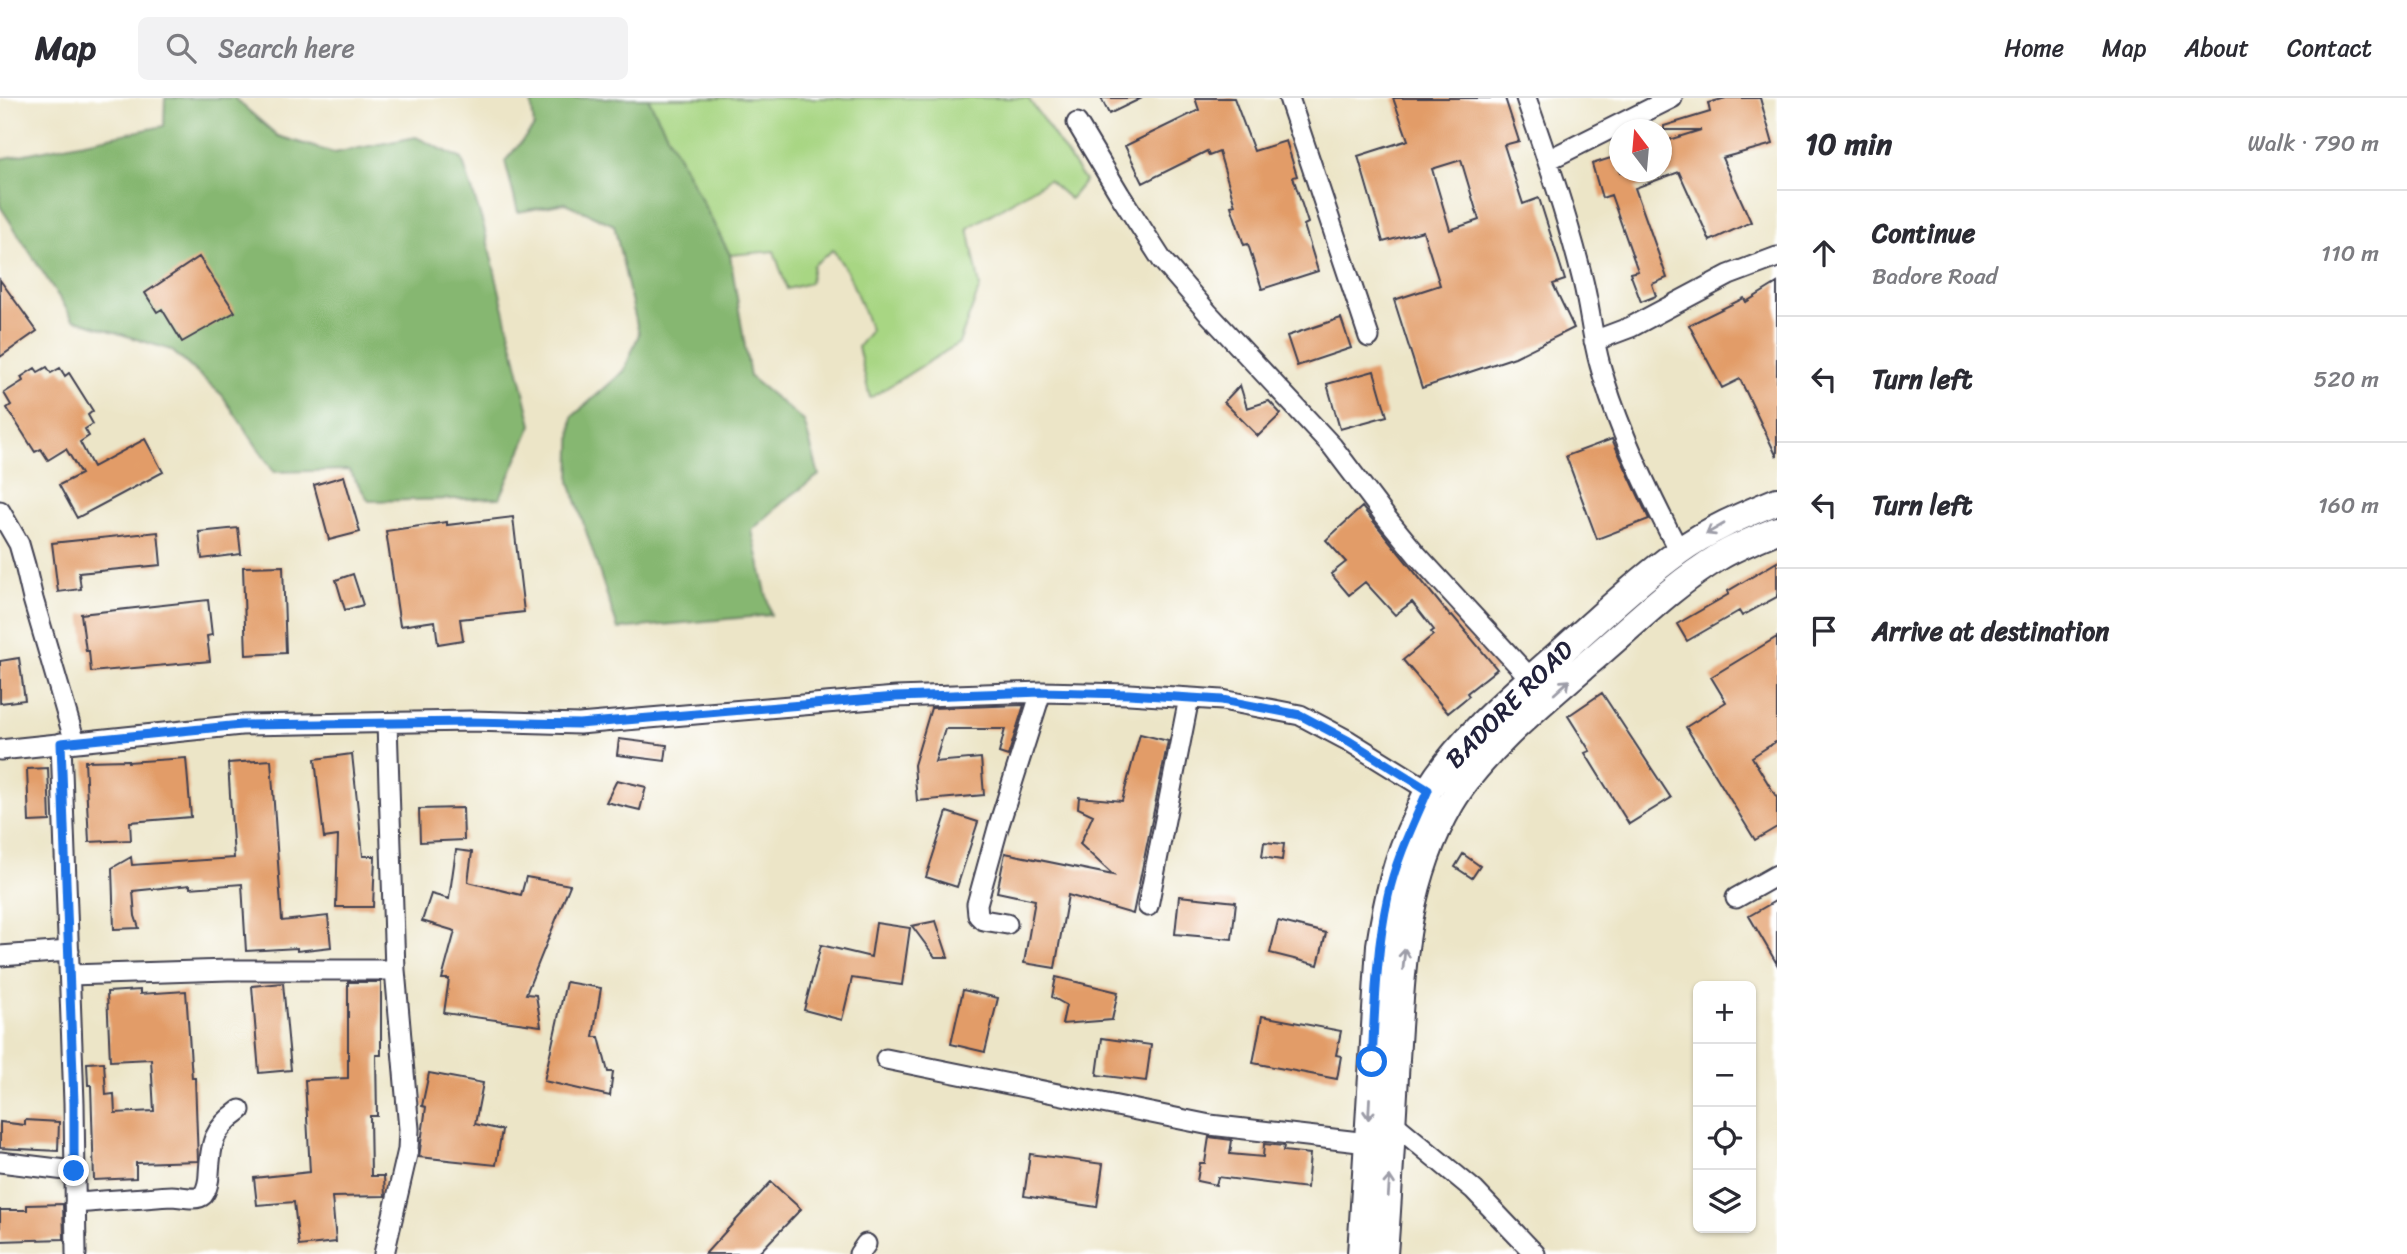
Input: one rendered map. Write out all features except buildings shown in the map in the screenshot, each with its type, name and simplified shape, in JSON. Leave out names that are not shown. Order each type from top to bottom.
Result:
[{"type":"main road","name":"BADORE ROAD","points":[[1361,1254],[1376,991],[1388,895],[1399,856],[1428,790],[1458,750],[1531,679],[1679,551],[1733,519],[1777,501]]},
{"type":"main road","name":"BADORE ROAD","points":[[1384,1254],[1409,910],[1427,855],[1452,801],[1482,762],[1507,737],[1665,596],[1720,556],[1777,530]]},
{"type":"street","points":[[1289,98],[1369,337]]},
{"type":"street","points":[[1526,98],[1548,160],[1583,282],[1594,341],[1614,408],[1652,499],[1679,551]]},
{"type":"street","points":[[1548,160],[1672,98]]},
{"type":"street","points":[[1077,123],[1162,260],[1287,400],[1332,446],[1417,555],[1531,679]]},
{"type":"street","points":[[1594,341],[1631,327],[1729,275],[1777,257]]},
{"type":"street","points":[[0,511],[19,544],[26,565],[68,743],[69,951],[76,1254]]},
{"type":"street","points":[[0,750],[241,725],[482,722],[579,724],[896,697],[1041,692],[1222,700],[1300,715],[1349,741],[1428,790]]},
{"type":"street","points":[[1007,924],[983,920],[978,915],[977,904],[1041,692]]},
{"type":"street","points":[[1148,906],[1189,698]]},
{"type":"street","points":[[384,1254],[408,1150],[409,1129],[395,970],[387,723]]},
{"type":"street","points":[[1736,898],[1777,875]]},
{"type":"street","points":[[0,957],[69,951]]},
{"type":"street","points":[[70,975],[228,970],[395,970]]},
{"type":"street","points":[[886,1059],[1210,1125],[1368,1143]]},
{"type":"street","points":[[75,1203],[175,1196],[199,1197],[204,1194],[209,1179],[210,1155],[217,1132],[223,1122],[240,1110]]},
{"type":"street","points":[[1392,1122],[1474,1190],[1535,1254]]},
{"type":"street","points":[[0,1162],[74,1171]]},
{"type":"green space","points":[[165,98],[234,98],[278,136],[334,153],[416,137],[462,159],[484,227],[532,425],[500,498],[369,501],[349,470],[274,472],[222,395],[171,350],[73,319],[0,206],[0,159],[164,126]]},
{"type":"green space","points":[[531,98],[648,98],[730,255],[750,377],[804,421],[819,475],[784,501],[752,530],[771,615],[618,629],[570,482],[572,417],[624,371],[639,334],[614,225],[565,203],[518,212],[505,161],[534,127]]},
{"type":"green space","points":[[648,98],[1028,98],[1085,181],[1070,199],[1048,180],[968,228],[980,287],[959,343],[870,398],[858,347],[871,330],[848,273],[833,250],[813,265],[810,283],[787,289],[774,251],[730,255]]},
{"type":"route","points":[[74,1171],[61,743],[241,725],[470,722],[579,724],[896,697],[1041,692],[1222,700],[1300,715],[1349,741],[1428,790],[1399,856],[1388,895],[1380,945],[1372,1062]]}]
